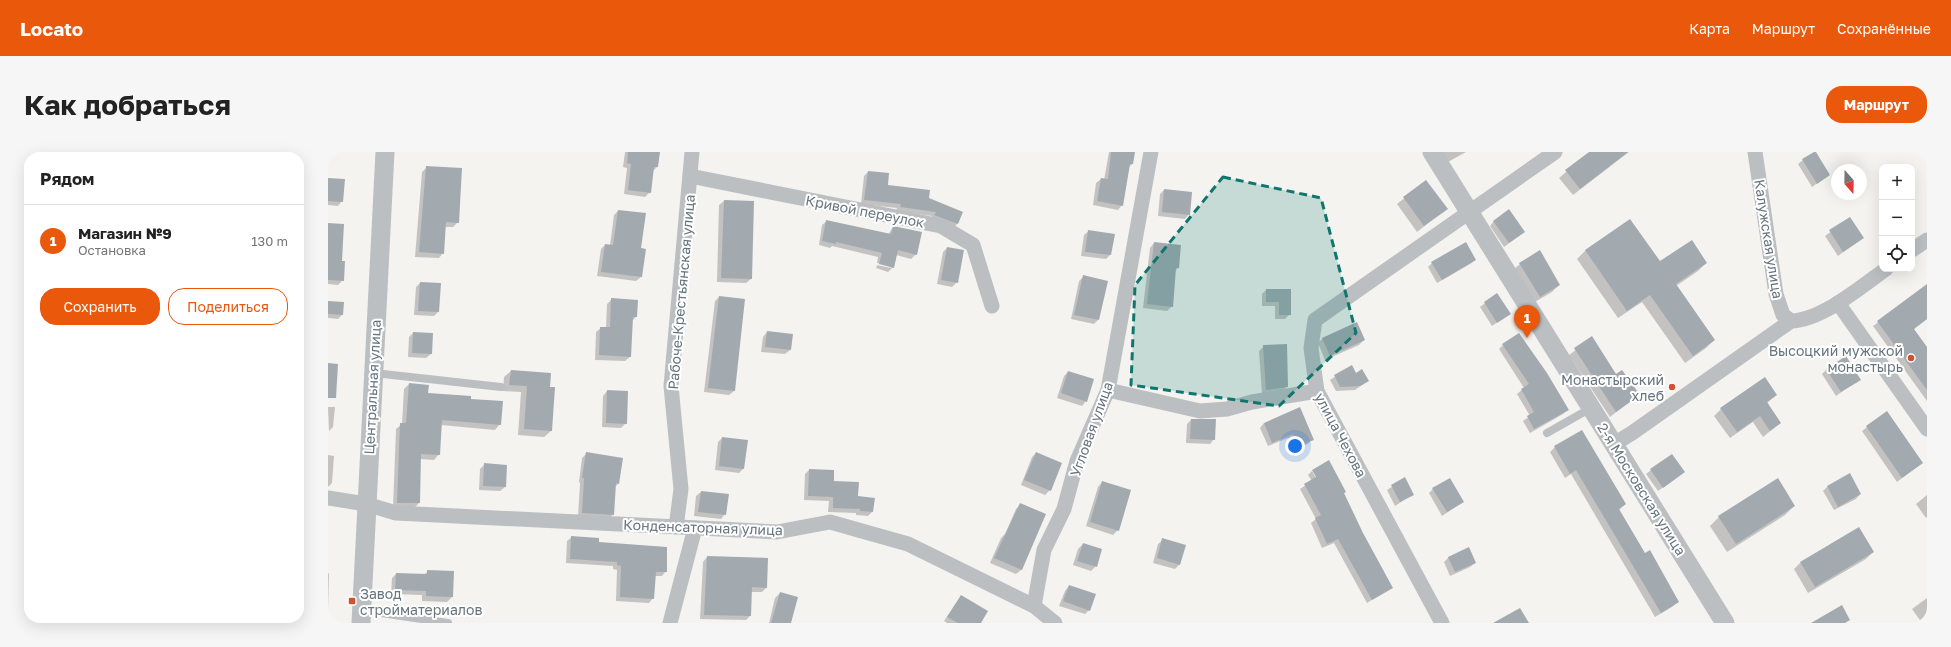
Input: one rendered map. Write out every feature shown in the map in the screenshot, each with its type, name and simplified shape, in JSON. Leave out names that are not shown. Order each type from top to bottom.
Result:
[{"type":"street","name":"Центральная улица","points":[[361,616],[385,152]]},
{"type":"street","name":"Рабоче-Крестьянская улица","points":[[676,527],[681,488],[671,386],[692,152]]},
{"type":"street","name":"Угловая улица","points":[[1034,606],[1044,550],[1064,509],[1077,461],[1108,390],[1151,152]]},
{"type":"street","name":"2-я Московская улица","points":[[1432,152],[1725,623]]},
{"type":"street","name":"улица Чехова","points":[[1442,623],[1317,391],[1311,348],[1314,320],[1555,152]]},
{"type":"street","name":"Калужская улица","points":[[1755,152],[1776,294],[1783,315],[1790,321]]},
{"type":"street","name":"Кривой переулок","points":[[690,176],[941,226],[973,246],[992,306]]},
{"type":"street","points":[[1915,248],[1927,240]]},
{"type":"street","points":[[1614,444],[1632,434],[1790,321],[1800,321],[1838,303],[1882,272]]},
{"type":"street","points":[[1838,303],[1927,429]]},
{"type":"street","points":[[1108,390],[1200,411],[1227,409],[1252,402],[1317,391]]},
{"type":"street","name":"Конденсаторная улица","points":[[328,498],[366,504],[396,513],[777,532],[830,522],[908,544],[1034,606],[1055,623]]},
{"type":"street","points":[[670,623],[695,528]]},
{"type":"lane","points":[[373,373],[501,387]]},
{"type":"lane","points":[[1547,434],[1592,407]]},
{"type":"lane","points":[[361,616],[448,623]]},
{"type":"highlighted area","points":[[1223,177],[1321,198],[1356,333],[1279,406],[1131,385],[1135,285]]},
{"type":"building","points":[[628,152],[660,152],[658,167],[654,167],[651,193],[628,190],[631,164],[627,163]]},
{"type":"building","points":[[1111,152],[1135,152],[1133,164],[1130,164],[1123,206],[1097,201],[1101,178],[1108,179]]},
{"type":"building","points":[[1589,152],[1628,152],[1580,189],[1565,170]]},
{"type":"building","points":[[1816,152],[1830,175],[1817,184],[1802,159]]},
{"type":"building","points":[[426,166],[462,168],[459,223],[446,222],[444,254],[419,252]]},
{"type":"building","points":[[868,171],[889,173],[888,185],[930,190],[929,198],[963,212],[958,224],[934,215],[936,212],[900,207],[901,204],[864,200]]},
{"type":"building","points":[[328,178],[345,179],[343,202],[328,201]]},
{"type":"building","points":[[1426,180],[1448,209],[1424,226],[1403,197]]},
{"type":"building","points":[[1164,189],[1192,192],[1190,215],[1162,212]]},
{"type":"building","points":[[724,200],[754,201],[752,279],[721,278]]},
{"type":"building","points":[[1509,209],[1525,232],[1509,243],[1493,221]]},
{"type":"building","points":[[618,210],[646,213],[641,248],[646,249],[642,277],[601,272],[605,244],[613,245]]},
{"type":"building","points":[[1850,217],[1864,238],[1843,252],[1829,230]]},
{"type":"building","points":[[1630,219],[1660,261],[1692,240],[1707,263],[1676,284],[1715,340],[1693,356],[1650,295],[1627,311],[1585,250]]},
{"type":"building","points":[[826,220],[891,234],[893,226],[922,232],[917,255],[898,250],[894,268],[879,264],[882,253],[836,242],[836,244],[822,241]]},
{"type":"building","points":[[328,223],[344,224],[342,261],[345,261],[344,281],[328,280]]},
{"type":"building","points":[[1088,230],[1115,234],[1111,255],[1085,252]]},
{"type":"building","points":[[1154,242],[1181,245],[1179,268],[1176,268],[1173,307],[1147,304]]},
{"type":"building","points":[[1466,242],[1476,260],[1442,280],[1431,262]]},
{"type":"building","points":[[947,247],[964,250],[958,283],[941,280]]},
{"type":"building","points":[[1540,250],[1560,285],[1540,297],[1519,263]]},
{"type":"building","points":[[1083,275],[1108,281],[1099,320],[1074,315]]},
{"type":"building","points":[[420,282],[441,283],[439,312],[418,311]]},
{"type":"building","points":[[1927,284],[1927,319],[1914,329],[1927,347],[1927,390],[1877,321]]},
{"type":"building","points":[[1266,289],[1291,289],[1291,315],[1279,315],[1279,302],[1266,302]]},
{"type":"building","points":[[1497,293],[1511,314],[1497,323],[1484,302]]},
{"type":"building","points":[[719,296],[745,299],[735,391],[708,388]]},
{"type":"building","points":[[611,298],[638,300],[637,317],[633,317],[631,357],[599,355],[600,327],[610,327]]},
{"type":"building","points":[[328,301],[344,302],[343,315],[328,314]]},
{"type":"building","points":[[1357,322],[1365,340],[1330,356],[1322,338]]},
{"type":"building","points":[[767,331],[793,334],[791,350],[765,347]]},
{"type":"building","points":[[413,332],[433,333],[432,354],[412,353]]},
{"type":"building","points":[[1519,333],[1547,373],[1569,410],[1534,429],[1527,416],[1534,412],[1521,389],[1529,384],[1502,344]]},
{"type":"building","points":[[1592,336],[1616,374],[1622,370],[1640,395],[1616,412],[1574,348]]},
{"type":"building","points":[[1287,344],[1288,387],[1266,390],[1263,345]]},
{"type":"building","points":[[1846,356],[1861,380],[1841,392],[1826,369]]},
{"type":"building","points":[[328,363],[338,364],[336,398],[328,398]]},
{"type":"building","points":[[1352,365],[1356,373],[1362,369],[1369,381],[1360,386],[1340,387],[1334,375]]},
{"type":"building","points":[[511,370],[551,373],[550,387],[555,387],[552,431],[524,429],[527,386],[509,385]]},
{"type":"building","points":[[1068,371],[1094,379],[1087,402],[1061,393]]},
{"type":"building","points":[[1765,377],[1777,395],[1767,402],[1781,423],[1770,431],[1760,416],[1737,432],[1720,408]]},
{"type":"building","points":[[409,383],[429,385],[428,393],[471,396],[471,399],[503,401],[501,425],[442,420],[440,455],[421,454],[420,503],[397,503],[400,423],[406,423]]},
{"type":"building","points":[[607,390],[628,391],[627,424],[606,423]]},
{"type":"building","points":[[1300,407],[1314,440],[1298,446],[1293,434],[1272,443],[1264,423]]},
{"type":"building","points":[[1887,411],[1923,463],[1902,478],[1866,426]]},
{"type":"building","points":[[1191,419],[1216,419],[1215,440],[1190,439]]},
{"type":"building","points":[[1582,430],[1626,504],[1619,509],[1645,553],[1650,550],[1679,602],[1661,613],[1576,470],[1570,474],[1554,446]]},
{"type":"building","points":[[722,437],[748,440],[744,469],[719,466]]},
{"type":"building","points":[[586,452],[623,458],[619,484],[616,483],[614,515],[582,513],[584,478],[582,478]]},
{"type":"building","points":[[1036,452],[1062,463],[1051,491],[1024,480]]},
{"type":"building","points":[[1672,454],[1685,472],[1663,488],[1650,469]]},
{"type":"building","points":[[1329,460],[1346,492],[1344,493],[1363,533],[1393,588],[1372,600],[1338,539],[1327,544],[1315,518],[1321,515],[1304,484],[1316,477],[1312,470]]},
{"type":"building","points":[[484,463],[507,465],[506,487],[483,486]]},
{"type":"building","points":[[809,469],[834,470],[834,481],[859,482],[858,496],[875,498],[873,512],[860,511],[860,509],[833,508],[833,497],[808,496]]},
{"type":"building","points":[[1850,473],[1861,494],[1838,507],[1827,486]]},
{"type":"building","points":[[1405,477],[1414,495],[1400,502],[1391,485]]},
{"type":"building","points":[[1450,478],[1464,502],[1447,512],[1432,488]]},
{"type":"building","points":[[1778,478],[1795,506],[1736,544],[1718,516]]},
{"type":"building","points":[[1102,481],[1131,490],[1119,531],[1090,522]]},
{"type":"building","points":[[701,491],[729,494],[726,515],[698,512]]},
{"type":"building","points":[[1020,503],[1046,514],[1022,570],[994,558]]},
{"type":"building","points":[[1859,527],[1874,552],[1815,587],[1800,562]]},
{"type":"building","points":[[571,536],[599,538],[599,542],[667,547],[667,572],[656,572],[654,599],[620,597],[621,566],[617,565],[617,562],[570,559]]},
{"type":"building","points":[[1162,538],[1186,545],[1180,565],[1157,558]]},
{"type":"building","points":[[1083,543],[1102,549],[1097,567],[1077,561]]},
{"type":"building","points":[[1469,547],[1476,563],[1455,572],[1448,557]]},
{"type":"building","points":[[707,556],[768,558],[767,588],[752,587],[751,616],[704,615]]},
{"type":"building","points":[[427,570],[454,571],[453,597],[426,596],[426,591],[395,590],[396,573],[427,574]]},
{"type":"building","points":[[1069,585],[1096,594],[1090,611],[1063,601]]},
{"type":"building","points":[[780,592],[798,597],[791,623],[771,623]]},
{"type":"building","points":[[961,595],[988,611],[981,623],[958,623],[947,617]]},
{"type":"building","points":[[1842,605],[1850,620],[1845,623],[1811,623]]},
{"type":"building","points":[[1520,608],[1529,623],[1493,623]]},
{"type":"place","name":"Магазин №9","points":[[1527,338]]},
{"type":"place","name":"Высоцкий мужской монастырь","points":[[1911,358]]},
{"type":"place","name":"Монастырский хлеб","points":[[1672,387]]},
{"type":"place","name":"Завод стройматериалов","points":[[352,601]]}]
